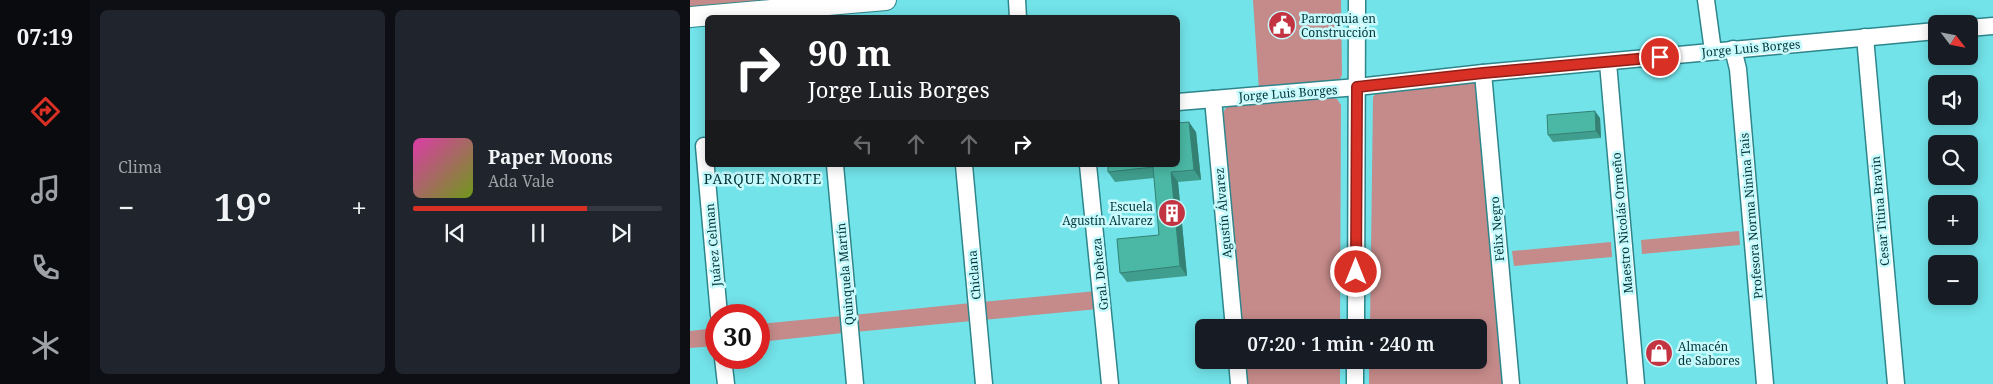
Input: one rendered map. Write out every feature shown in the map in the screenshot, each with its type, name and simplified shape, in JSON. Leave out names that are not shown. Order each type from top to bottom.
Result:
[{"type":"main road","points":[[741,15],[886,0]]},
{"type":"main road","points":[[690,17],[705,16]]},
{"type":"street","points":[[1017,0],[1018,15]]},
{"type":"street","points":[[1356,319],[1357,0]]},
{"type":"street","points":[[1706,0],[1712,51]]},
{"type":"street","points":[[1978,27],[1993,26]]},
{"type":"street","name":"Jorge Luis Borges","points":[[1180,102],[1357,87],[1483,73],[1608,63],[1712,51],[1928,32]]},
{"type":"street","name":"Cesar Titina Bravin","points":[[1865,37],[1896,384]]},
{"type":"street","name":"Profesora Norma Ninina Tais","points":[[1733,49],[1738,69],[1766,384]]},
{"type":"street","name":"Maestro Nicolás Ormeño","points":[[1608,63],[1636,384]]},
{"type":"street","name":"Félix Negro","points":[[1483,73],[1511,384]]},
{"type":"street","name":"Agustín Álvarez","points":[[1214,98],[1233,319]]},
{"type":"street","name":"Juárez Celman","points":[[700,146],[718,304]]},
{"type":"street","name":"Quinquela Martín","points":[[834,167],[855,384]]},
{"type":"street","name":"Chiclana","points":[[964,167],[984,384]]},
{"type":"street","name":"Gral. Deheza","points":[[1088,167],[1110,384]]},
{"type":"street","points":[[724,369],[726,384]]},
{"type":"street","points":[[1238,369],[1239,384]]},
{"type":"street","points":[[1355,369],[1355,384]]},
{"type":"shaded area","points":[[690,0],[790,0],[690,9]]},
{"type":"shaded area","points":[[1253,0],[1341,0],[1342,75],[1339,81],[1259,90]]},
{"type":"shaded area","points":[[1476,81],[1504,384],[1369,384],[1369,369],[1487,369],[1487,319],[1370,319],[1373,97],[1377,92]]},
{"type":"shaded area","points":[[1331,97],[1337,99],[1341,105],[1340,319],[1239,319],[1222,115],[1230,105]]},
{"type":"shaded area","points":[[1739,231],[1740,245],[1642,254],[1641,240]]},
{"type":"shaded area","points":[[1611,242],[1612,257],[1514,266],[1512,251]]},
{"type":"shaded area","points":[[1096,291],[1098,309],[983,320],[982,302]]},
{"type":"shaded area","points":[[971,303],[972,321],[855,332],[853,315]]},
{"type":"shaded area","points":[[842,316],[843,333],[770,341],[770,323]]},
{"type":"shaded area","points":[[705,329],[705,347],[690,348],[690,331]]},
{"type":"shaded area","points":[[1244,369],[1340,369],[1340,384],[1245,384]]},
{"type":"building","points":[[1595,111],[1596,131],[1548,135],[1547,115]]},
{"type":"building","points":[[1189,122],[1194,170],[1171,172],[1180,266],[1120,273],[1117,239],[1159,235],[1153,167],[1180,167],[1180,123]]},
{"type":"building","points":[[1108,167],[1153,167],[1108,172]]},
{"type":"place","name":"Parroquia en Construcción","points":[[1282,25]]},
{"type":"place","name":"Escuela Agustín Alvarez","points":[[1172,213]]},
{"type":"place","name":"Almacén de Sabores","points":[[1659,353]]},
{"type":"district","name":"PARQUE NORTE","points":[[763,178]]},
{"type":"route","points":[[1356,272],[1357,87],[1483,73],[1660,57]]}]
